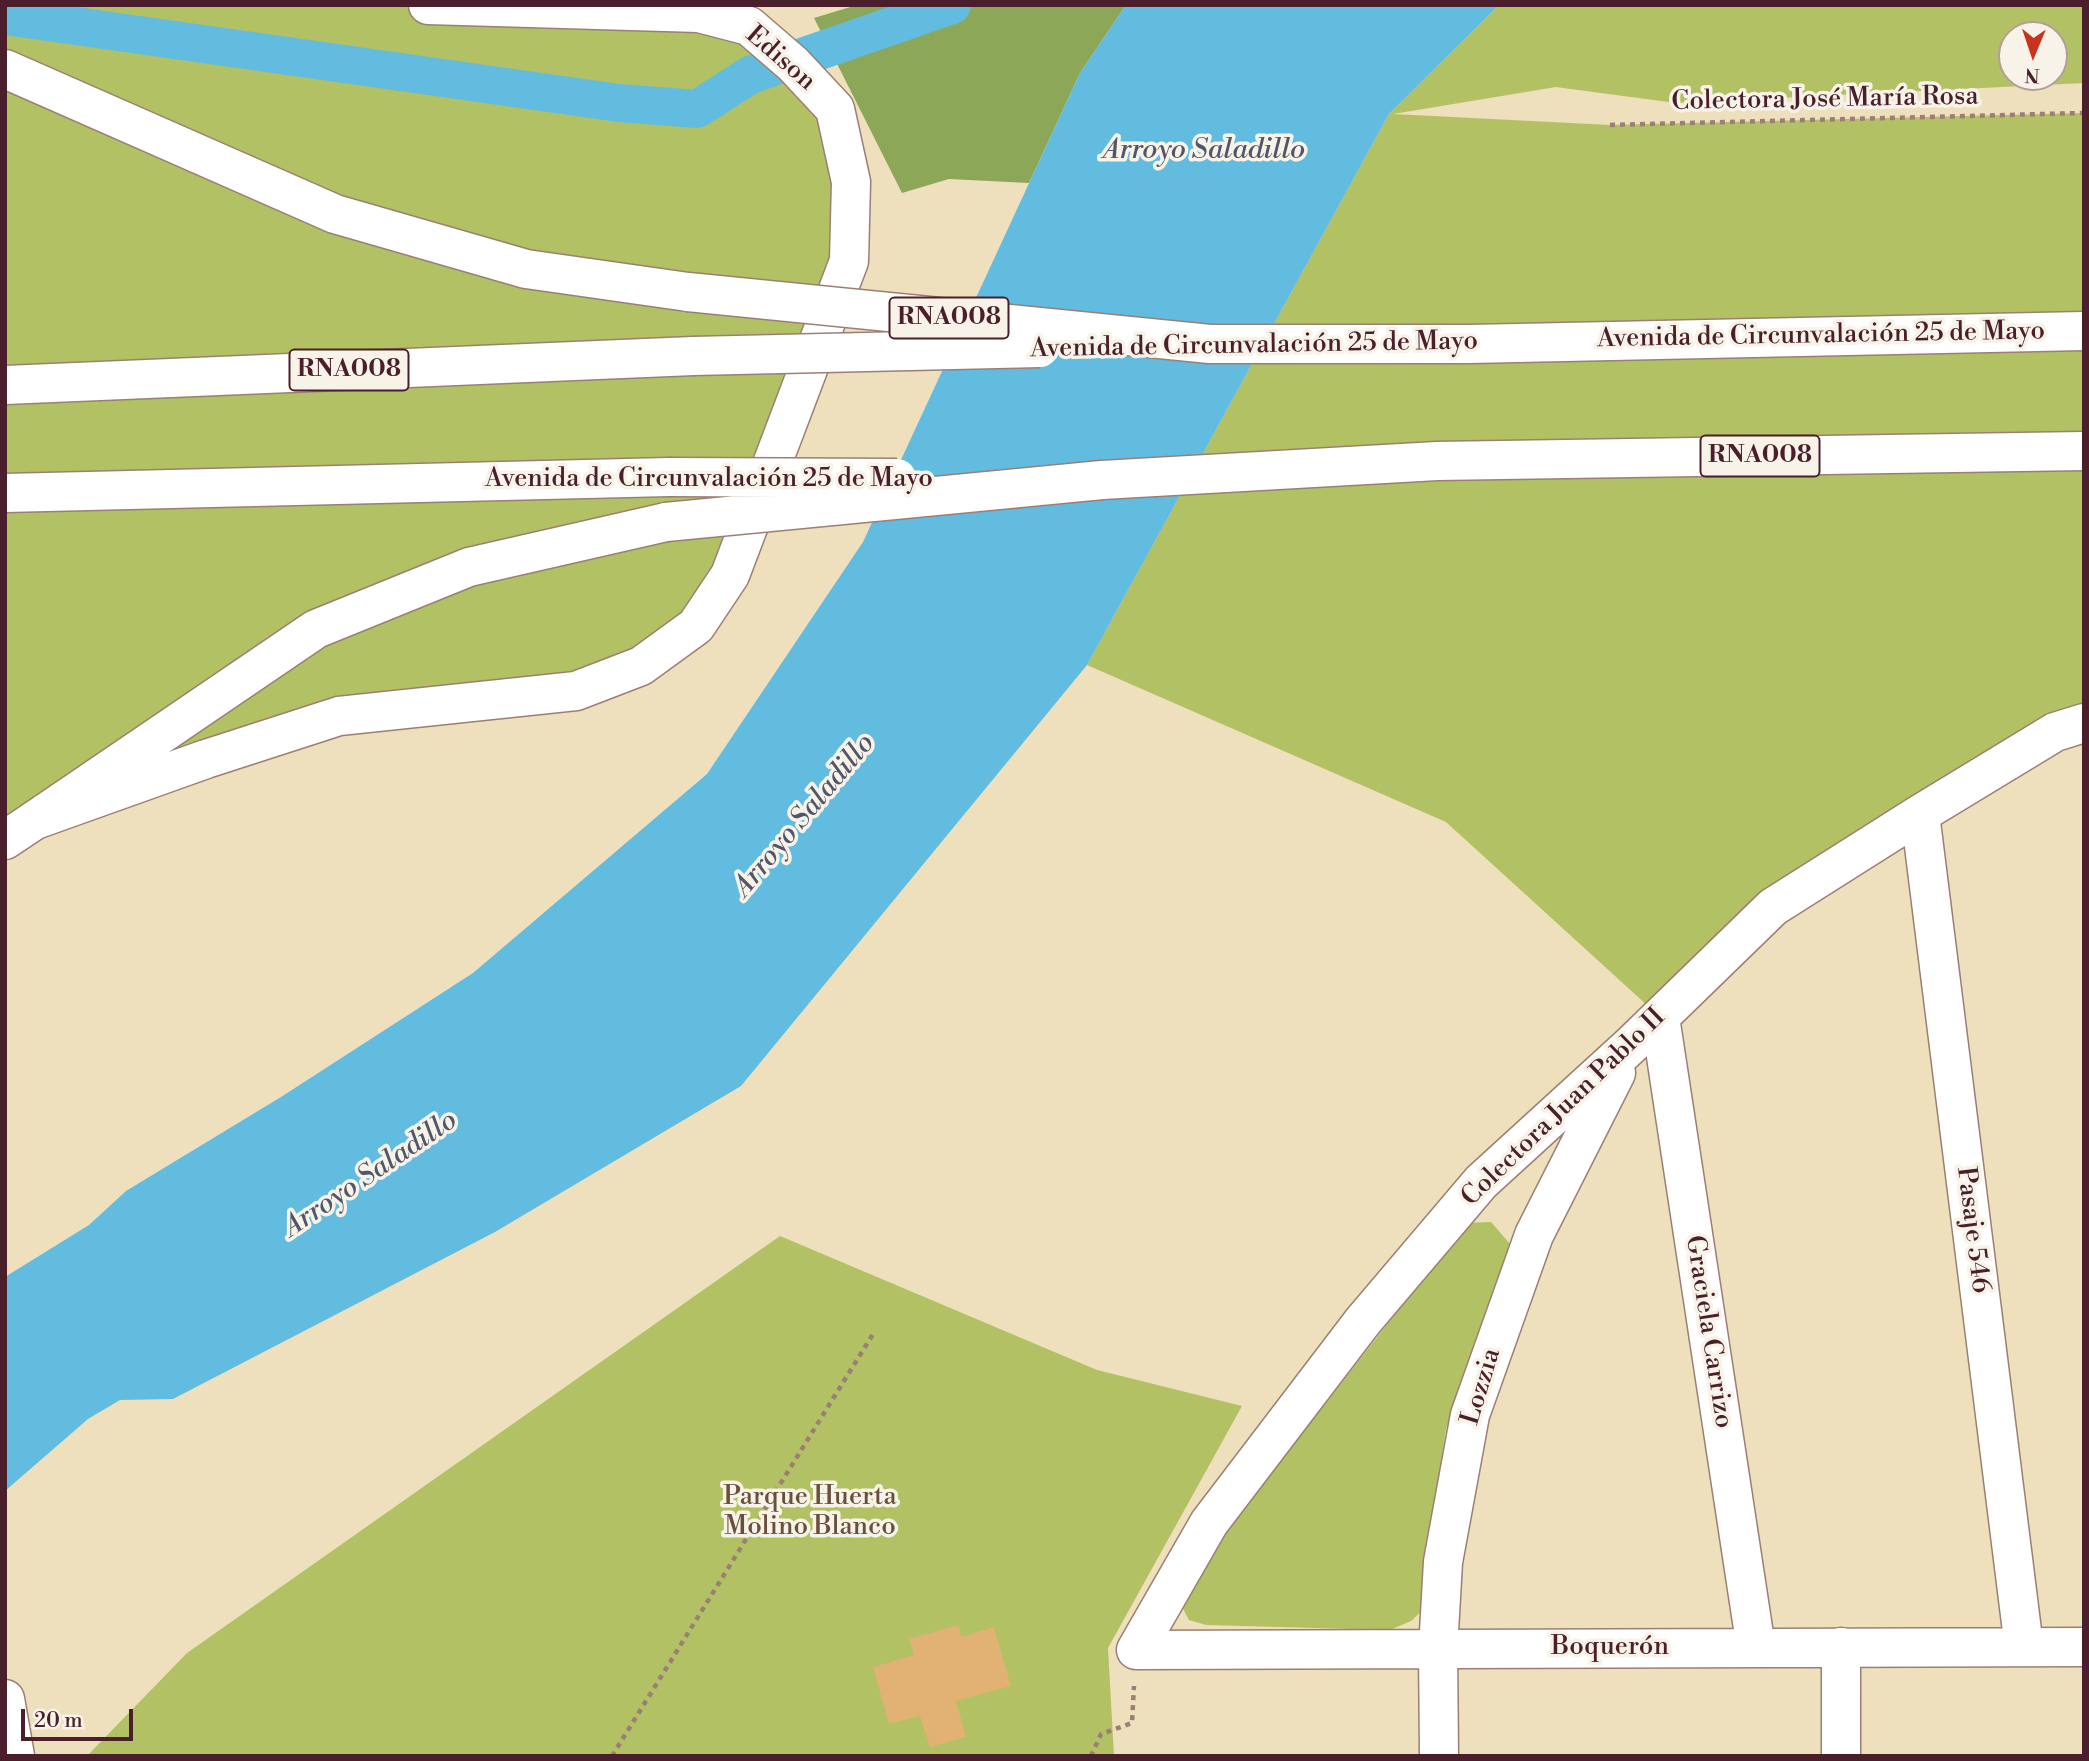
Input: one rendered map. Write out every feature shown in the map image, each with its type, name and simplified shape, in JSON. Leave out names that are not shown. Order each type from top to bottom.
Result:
[{"type":"main road","name":"Edison","points":[[20,830],[206,759],[339,716],[576,691],[641,666],[696,626],[730,575],[849,261],[851,182],[835,109],[793,64],[749,26],[699,13],[429,5]]},
{"type":"main road","name":"RNA008","points":[[22,77],[335,214],[526,269],[688,292],[1210,344]]},
{"type":"main road","name":"Avenida de Circunvalación 25 de Mayo","points":[[5,385],[693,356],[1210,344],[1470,344],[2084,331]]},
{"type":"main road","name":"Avenida de Circunvalación 25 de Mayo","points":[[5,493],[668,477],[1102,480],[1437,461],[2084,451]]},
{"type":"main road","points":[[20,830],[316,629],[469,567],[666,522],[1102,480]]},
{"type":"main road","name":"Colectora Juan Pablo II","points":[[1136,1650],[1209,1523],[1363,1321],[1481,1182],[1630,1046],[1773,907],[2055,732],[2084,723]]},
{"type":"main road","name":"Pasaje 546","points":[[1920,814],[2024,1647]]},
{"type":"main road","name":"Graciela Carrizo","points":[[1660,1017],[1756,1648]]},
{"type":"main road","name":"Lozzia","points":[[1439,1756],[1438,1649],[1443,1562],[1470,1415],[1534,1235],[1580,1139],[1630,1046]]},
{"type":"main road","points":[[1841,1647],[1841,1756]]},
{"type":"main road","name":"Boquerón","points":[[1136,1650],[2084,1647]]},
{"type":"main road","points":[[5,1699],[15,1756]]},
{"type":"path","name":"Colectora José María Rosa","points":[[1610,125],[2084,113]]},
{"type":"path","points":[[612,1756],[873,1334]]},
{"type":"path","points":[[1091,1756],[1101,1734],[1132,1723],[1136,1650]]},
{"type":"green space","points":[[5,5],[428,5],[699,13],[835,109],[849,261],[730,575],[641,666],[339,716],[5,840]]},
{"type":"green space","points":[[857,5],[1126,5],[1080,73],[1029,183],[949,179],[902,193],[814,18]]},
{"type":"green space","points":[[1499,5],[2084,5],[2084,83],[2068,84],[2068,21],[1998,21],[1998,87],[1676,103],[1556,87],[1393,114],[1610,125],[2084,113],[2084,723],[1920,814],[1660,1017],[1446,822],[1087,665],[1389,114]]},
{"type":"green space","points":[[1491,1222],[1510,1244],[1504,1274],[1446,1429],[1431,1531],[1425,1608],[1411,1621],[1390,1630],[1206,1625],[1189,1620],[1180,1603],[1184,1585],[1466,1223]]},
{"type":"green space","name":"Parque Huerta Molino Blanco","points":[[780,1236],[1097,1370],[1242,1406],[1108,1648],[1114,1756],[87,1756],[187,1653]]},
{"type":"water","name":"Arroyo Saladillo","points":[[1126,5],[1499,5],[1389,114],[1087,665],[741,1086],[495,1232],[173,1399],[120,1400],[88,1419],[5,1491],[5,1277],[89,1225],[126,1191],[281,1097],[473,973],[707,774],[863,542],[1080,73]]},
{"type":"building","points":[[958,1625],[962,1637],[994,1627],[1011,1686],[956,1701],[966,1737],[930,1747],[920,1716],[889,1724],[873,1667],[914,1655],[909,1639]]},
{"type":"waterway","points":[[5,16],[619,103],[697,109],[750,75],[952,5]]}]
